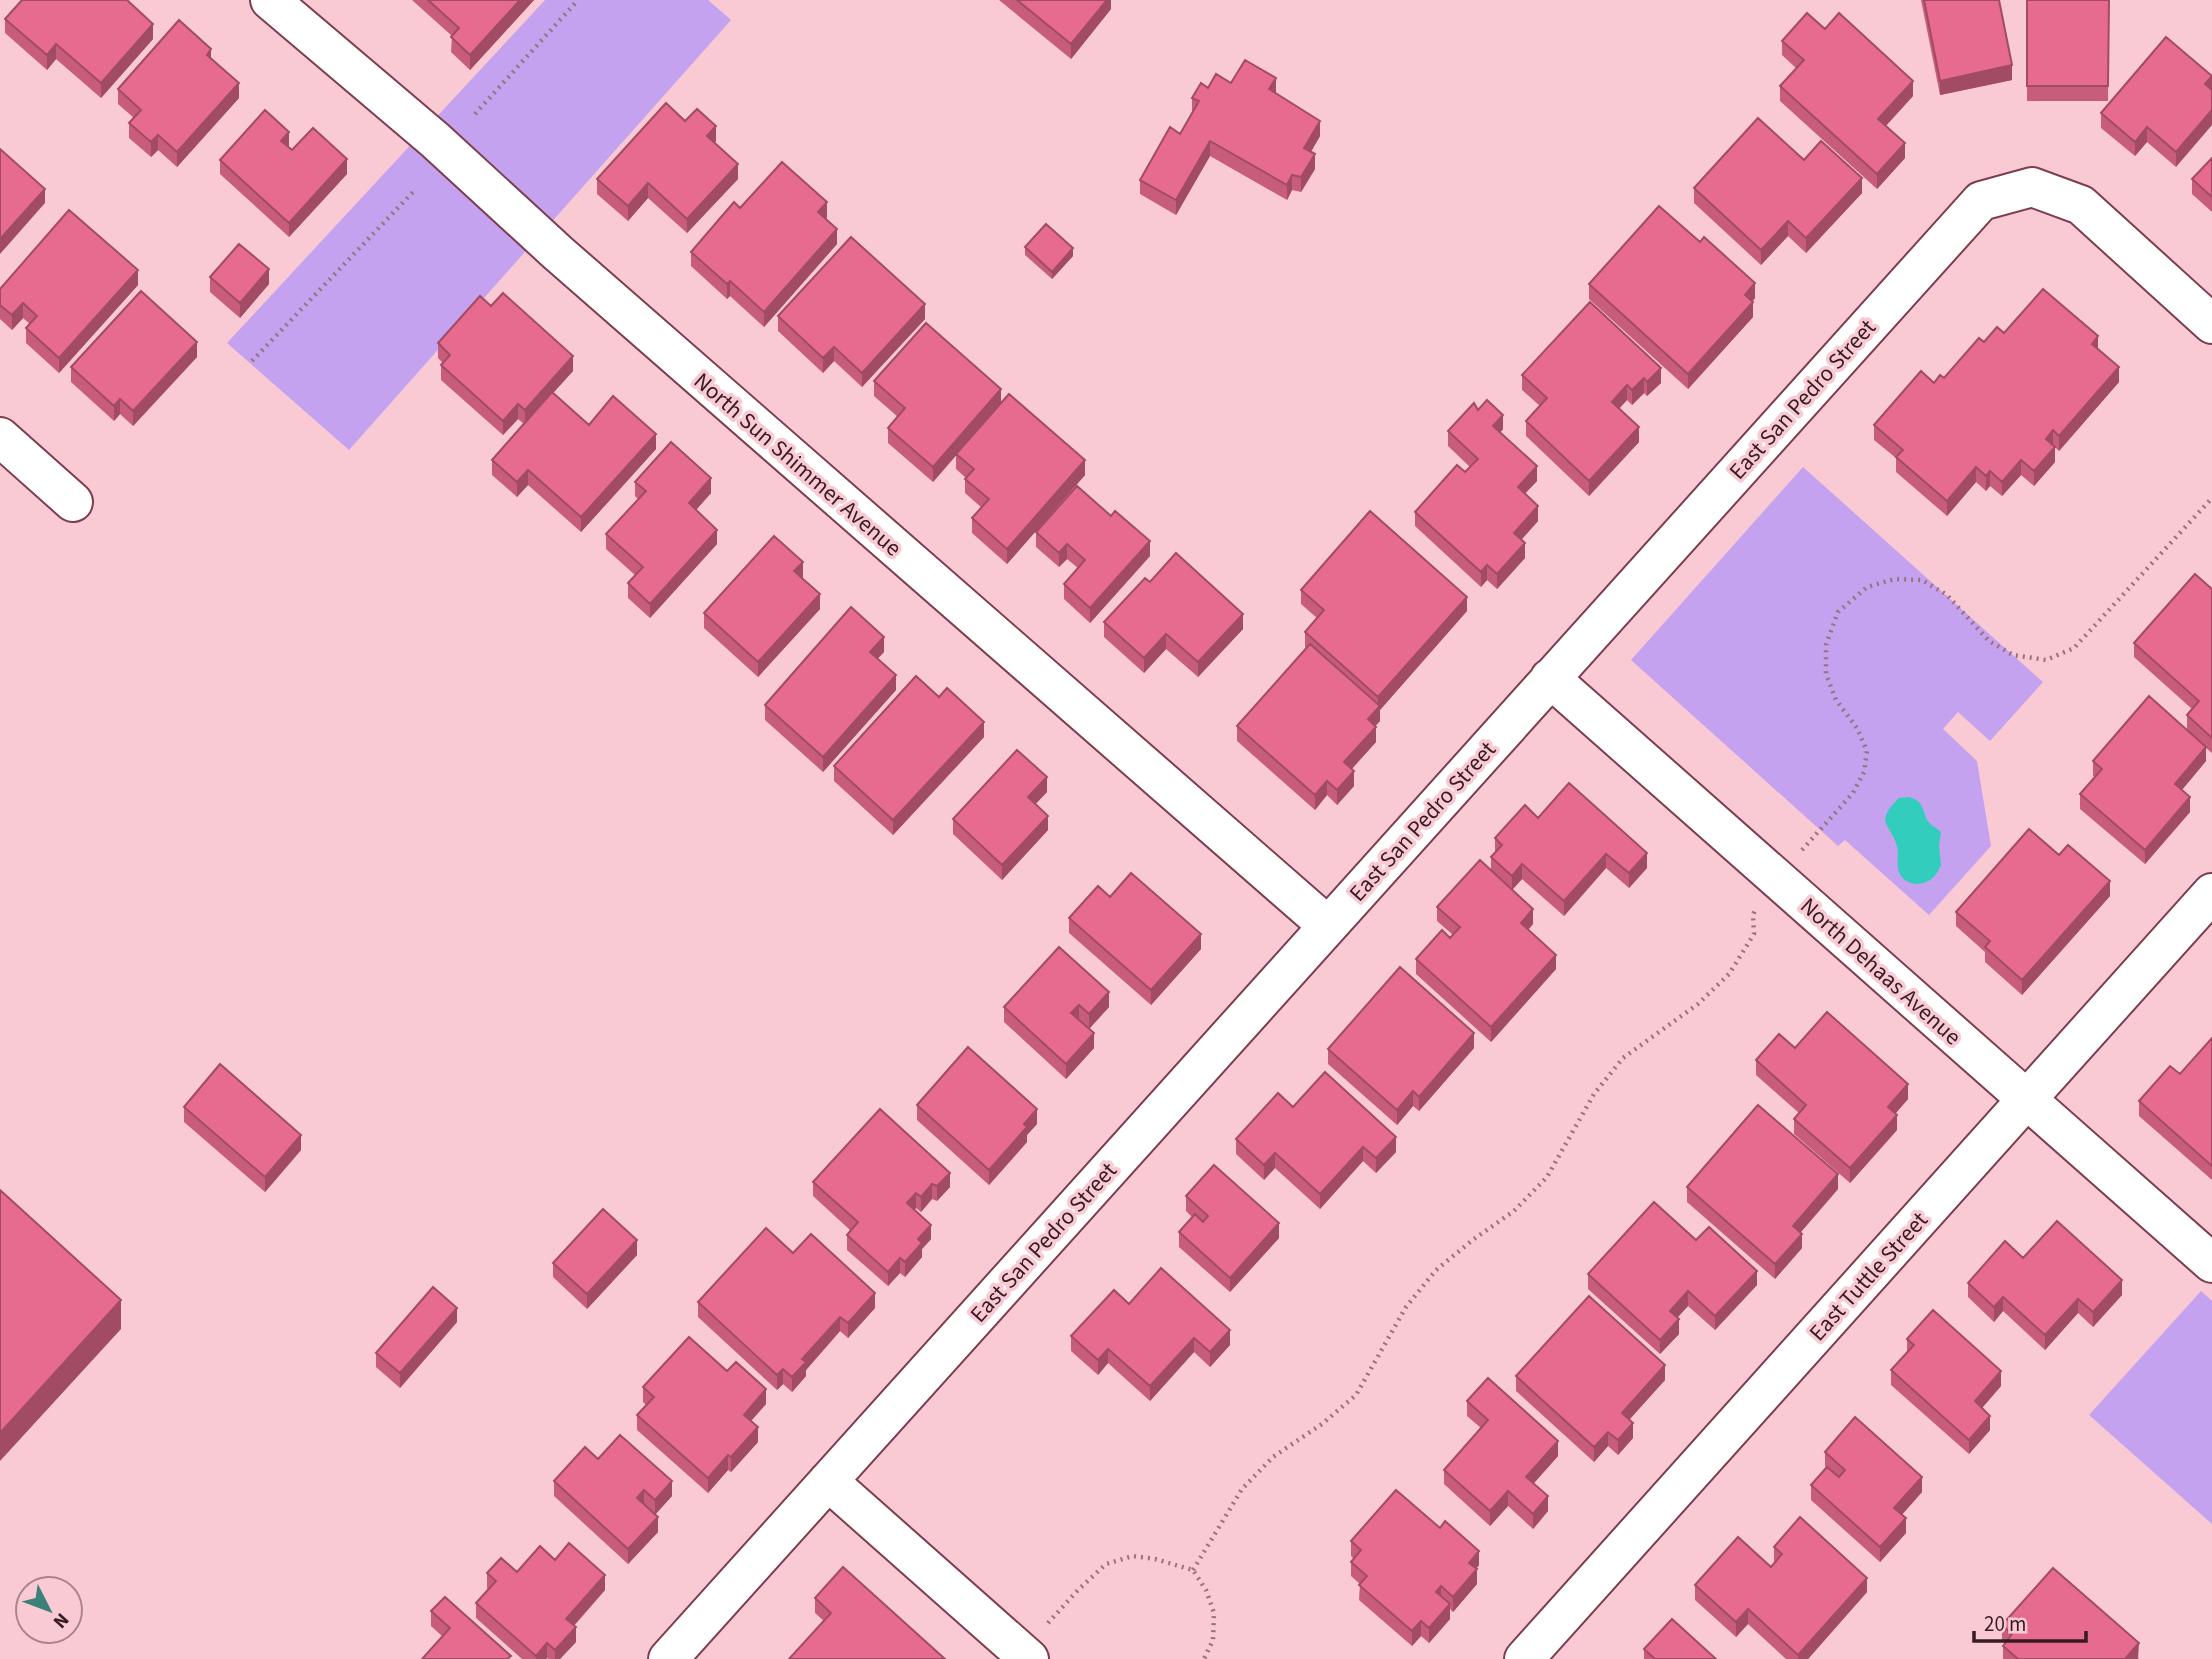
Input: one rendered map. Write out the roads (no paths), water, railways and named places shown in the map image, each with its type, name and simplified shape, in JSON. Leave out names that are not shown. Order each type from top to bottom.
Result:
[{"type":"street","name":"North Sun Shimmer Avenue","points":[[270,0],[435,140],[599,290],[1328,926]]},
{"type":"street","name":"East San Pedro Street","points":[[668,1659],[1981,201],[2032,187],[2081,205],[2212,324]]},
{"type":"street","points":[[0,437],[73,502]]},
{"type":"street","name":"North Dehaas Avenue","points":[[1550,678],[2212,1263]]},
{"type":"street","name":"East Tuttle Street","points":[[1524,1659],[2212,893]]},
{"type":"street","points":[[828,1480],[1029,1659]]}]
